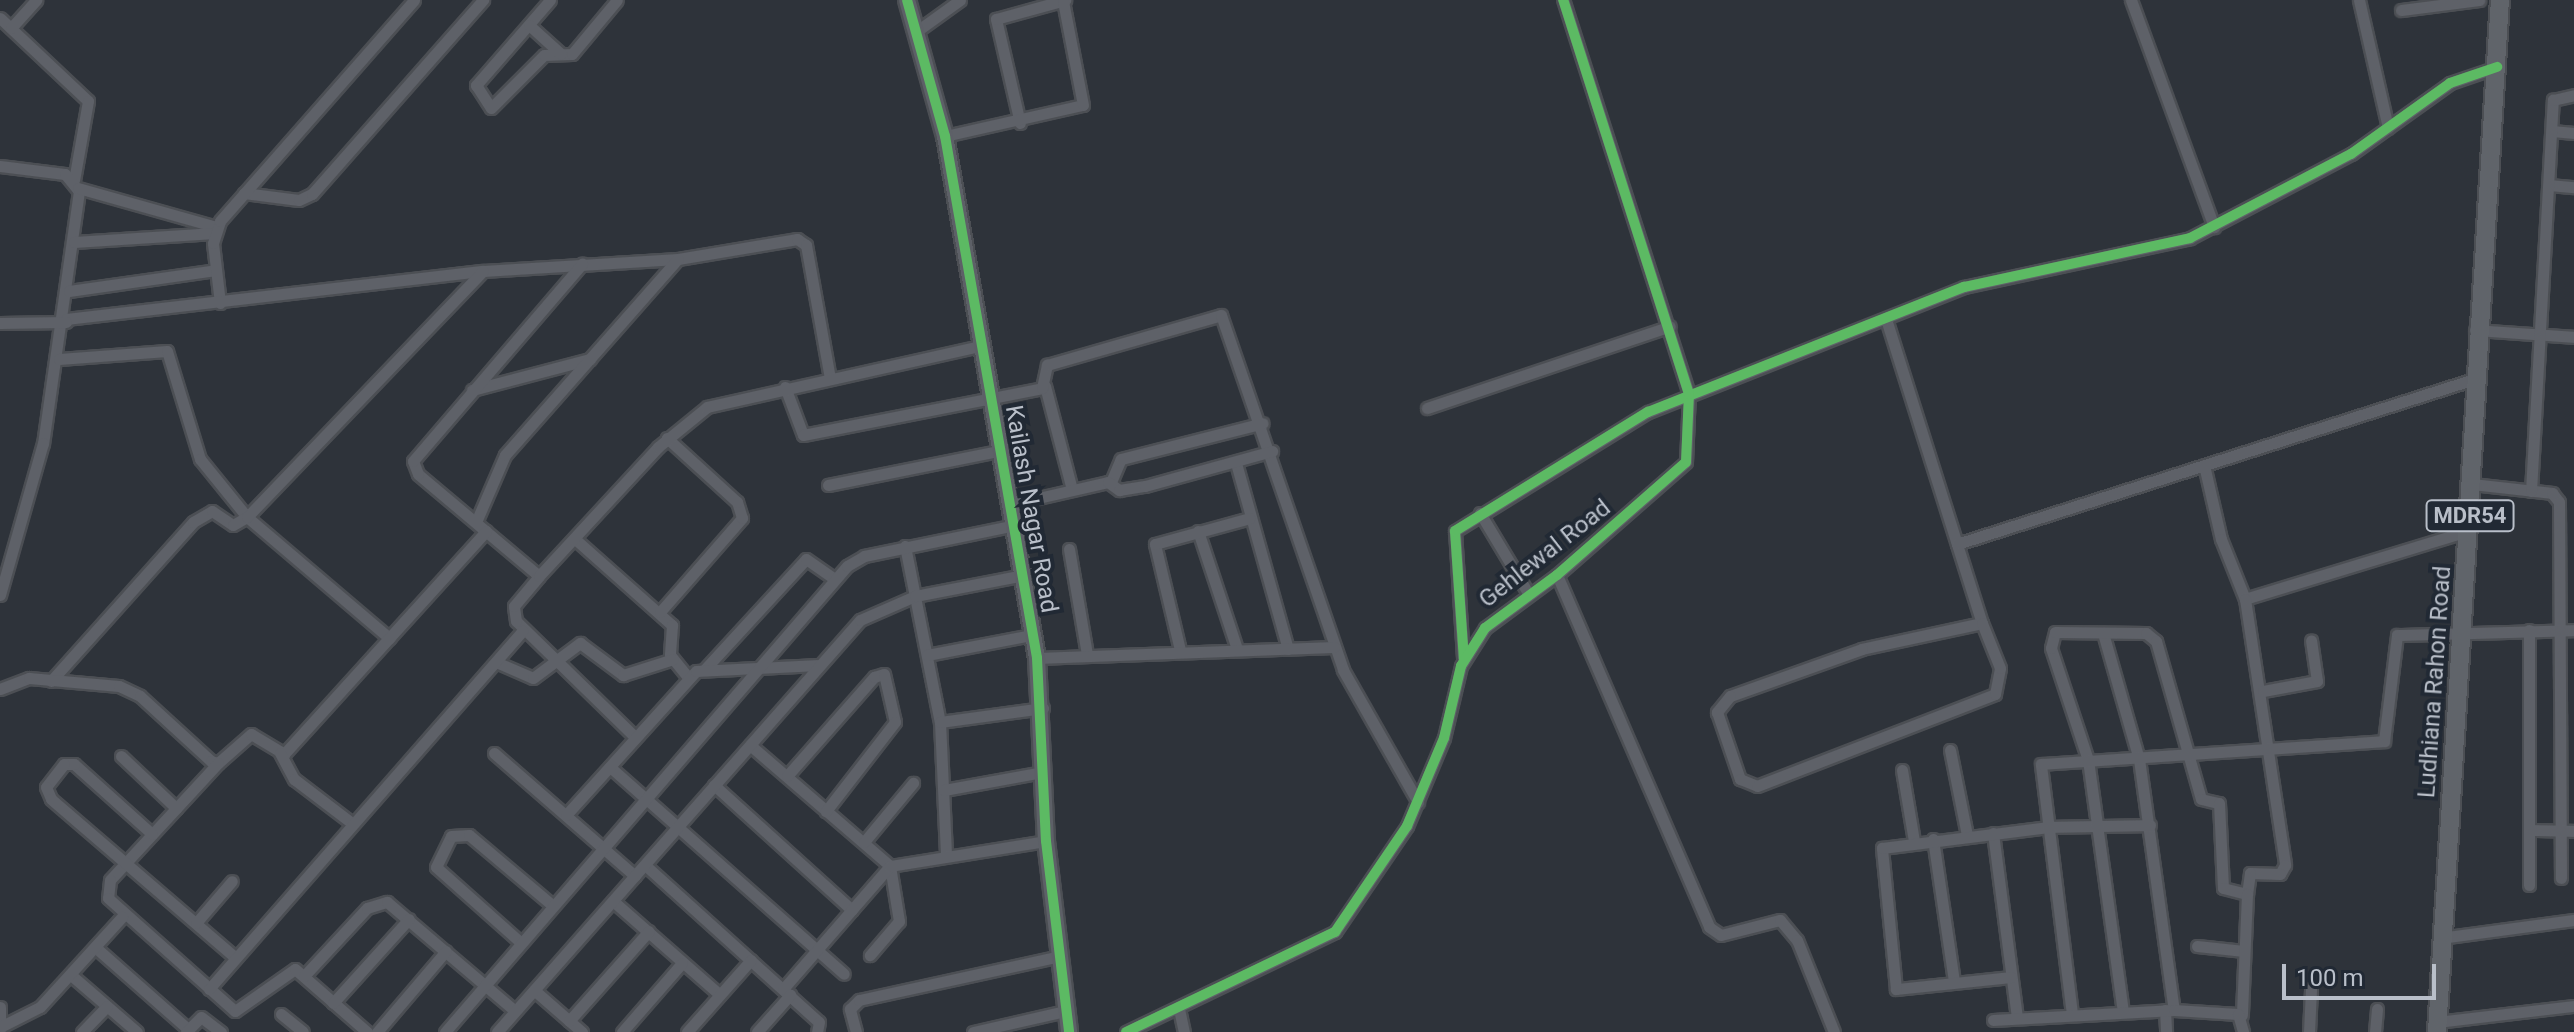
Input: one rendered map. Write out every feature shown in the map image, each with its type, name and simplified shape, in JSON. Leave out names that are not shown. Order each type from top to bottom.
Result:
[{"type":"main road","name":"Ludhiana Rahon Road","points":[[2490,0],[2492,67]]},
{"type":"main road","name":"Ludhiana Rahon Road","points":[[2434,1029],[2457,630],[2472,484],[2492,67],[2500,0]]},
{"type":"main road","name":"Ludhiana Rahon Road","points":[[2457,630],[2458,534],[2468,381],[2477,330]]},
{"type":"street","points":[[11,28],[36,0]]},
{"type":"street","points":[[220,303],[216,230],[244,193],[413,0]]},
{"type":"street","points":[[244,193],[299,200],[312,194],[483,0]]},
{"type":"street","points":[[550,0],[476,85],[491,108],[544,55],[574,52],[617,0]]},
{"type":"street","name":"Kailash Nagar Road","points":[[907,0],[945,136],[1024,575],[1043,708],[1046,841],[1056,957],[1069,1032]]},
{"type":"street","points":[[917,31],[960,0]]},
{"type":"street","points":[[945,136],[1020,123],[1083,105],[1064,0],[996,19],[1020,123]]},
{"type":"street","name":"Gehlewal Road","points":[[1126,1032],[1335,932],[1383,871],[1418,802],[1464,660],[1495,616],[1557,575],[1686,462],[1689,394],[1670,326],[1563,0]]},
{"type":"street","points":[[2131,0],[2214,227]]},
{"type":"street","points":[[2359,0],[2388,128]]},
{"type":"street","points":[[2401,10],[2451,1],[2479,0]]},
{"type":"street","points":[[0,18],[88,101],[76,184],[66,321],[0,595]]},
{"type":"street","points":[[529,25],[562,55]]},
{"type":"street","points":[[1464,660],[1455,531],[1480,513],[1689,394],[1964,287],[2190,238],[2492,67]]},
{"type":"street","points":[[2531,491],[2554,97],[2574,95]]},
{"type":"street","points":[[2552,131],[2574,133]]},
{"type":"street","points":[[0,166],[76,184],[216,230]]},
{"type":"street","points":[[2549,185],[2574,187]]},
{"type":"street","points":[[74,242],[216,230]]},
{"type":"street","points":[[0,323],[66,321],[483,271],[678,259],[802,240],[830,378]]},
{"type":"street","points":[[280,753],[389,638],[481,526],[505,455],[678,259]]},
{"type":"street","points":[[539,576],[418,474],[413,461],[582,264]]},
{"type":"street","points":[[69,291],[216,270]]},
{"type":"street","points":[[51,681],[202,515],[216,512],[233,525],[247,517],[483,271]]},
{"type":"street","points":[[1072,490],[1045,386],[1047,365],[1221,315],[1263,423],[1334,647],[1418,802]]},
{"type":"street","points":[[1886,319],[1982,623],[2000,668],[1995,694],[1757,786],[1740,779],[1717,712],[1730,696],[1862,649],[1982,623]]},
{"type":"street","points":[[1427,408],[1670,326]]},
{"type":"street","points":[[2477,330],[2574,337]]},
{"type":"street","points":[[635,737],[522,631],[514,606],[539,576],[667,438],[707,407],[785,387],[981,346]]},
{"type":"street","points":[[59,359],[167,351],[192,444],[247,517],[389,638]]},
{"type":"street","points":[[471,391],[591,359]]},
{"type":"street","points":[[1957,544],[2468,381]]},
{"type":"street","points":[[785,387],[803,435],[991,401],[1045,386]]},
{"type":"street","points":[[1111,482],[1121,459],[1263,423]]},
{"type":"street","points":[[660,612],[742,518],[737,502],[667,438]]},
{"type":"street","points":[[828,485],[1003,450]]},
{"type":"street","points":[[1012,504],[1111,482],[1123,490],[1236,463],[1272,451]]},
{"type":"street","points":[[1236,463],[1288,649]]},
{"type":"street","points":[[2204,465],[2221,539],[2245,599],[2263,691],[2285,869],[2250,873],[2244,951],[2243,1032]]},
{"type":"street","points":[[2472,484],[2531,491],[2559,502],[2558,630],[2568,831],[2561,878]]},
{"type":"street","points":[[1480,513],[1528,593]]},
{"type":"street","points":[[1180,650],[1154,548],[1198,531],[1250,518]]},
{"type":"street","points":[[445,1032],[600,846],[855,560],[905,546],[1015,525]]},
{"type":"street","points":[[1198,531],[1237,649]]},
{"type":"street","points":[[2245,599],[2458,534]]},
{"type":"street","points":[[575,539],[660,612],[674,630],[673,659],[688,677]]},
{"type":"street","points":[[905,546],[940,722],[946,855]]},
{"type":"street","points":[[1069,549],[1087,654]]},
{"type":"street","points":[[566,815],[688,677],[705,669],[806,559],[835,579]]},
{"type":"street","points":[[497,1032],[819,665],[871,610],[915,596],[1024,575]]},
{"type":"street","points":[[1557,575],[1709,927],[1721,935],[1780,920],[1797,940],[1834,1032]]},
{"type":"street","points":[[2072,1014],[2041,764],[2384,741],[2397,635],[2457,630],[2574,630]]},
{"type":"street","points":[[2529,630],[2529,885]]},
{"type":"street","points":[[209,989],[522,631]]},
{"type":"street","points":[[2123,1012],[2088,760],[2050,640],[2055,632],[2153,636],[2201,799],[2220,806],[2223,888],[2247,894]]},
{"type":"street","points":[[2103,633],[2139,759],[2150,825],[2170,1010],[2166,1032]]},
{"type":"street","points":[[927,655],[1032,635]]},
{"type":"street","points":[[2263,691],[2317,681],[2311,640]]},
{"type":"street","points":[[496,662],[527,678],[580,643],[623,675],[673,659]]},
{"type":"street","points":[[1037,658],[1180,650],[1334,647]]},
{"type":"street","points":[[705,669],[754,670],[819,665]]},
{"type":"street","points":[[787,776],[874,677],[884,674],[895,722],[826,811]]},
{"type":"street","points":[[0,689],[24,678],[133,691],[218,763]]},
{"type":"street","points":[[940,722],[1043,708]]},
{"type":"street","points":[[353,824],[294,779],[280,753],[251,734],[218,763],[125,863],[108,887],[122,917],[209,989],[242,1011],[287,971],[304,976],[367,1032]]},
{"type":"street","points":[[750,745],[890,866],[899,921],[870,955]]},
{"type":"street","points":[[1950,750],[1967,835]]},
{"type":"street","points":[[494,753],[635,876]]},
{"type":"street","points":[[121,756],[176,808]]},
{"type":"street","points":[[152,834],[74,764],[59,769],[47,794],[235,957]]},
{"type":"street","points":[[610,767],[844,974]]},
{"type":"street","points":[[1902,770],[1914,841]]},
{"type":"street","points":[[944,790],[1043,772]]},
{"type":"street","points":[[864,842],[913,783]]},
{"type":"street","points":[[714,785],[852,910]]},
{"type":"street","points":[[2011,977],[1901,991],[1893,985],[1879,854],[1888,844],[2049,827],[2150,825]]},
{"type":"street","points":[[2530,830],[2568,831]]},
{"type":"street","points":[[1993,833],[2017,1017]]},
{"type":"street","points":[[519,941],[436,867],[451,836],[469,835],[551,904]]},
{"type":"street","points":[[1933,839],[1954,982]]},
{"type":"street","points":[[757,1032],[818,949],[890,866],[1046,841]]},
{"type":"street","points":[[645,865],[821,1025],[817,1032]]},
{"type":"street","points":[[196,923],[232,881]]},
{"type":"street","points":[[613,901],[720,995]]},
{"type":"street","points":[[304,976],[378,902],[409,919],[515,1011]]},
{"type":"street","points":[[0,1007],[1,1028],[34,1012],[122,917]]},
{"type":"street","points":[[333,1003],[409,919]]},
{"type":"street","points":[[2438,938],[2574,920]]},
{"type":"street","points":[[569,1021],[649,931]]},
{"type":"street","points":[[2197,946],[2244,951]]},
{"type":"street","points":[[95,947],[187,1031],[201,1017],[221,1032]]},
{"type":"street","points":[[377,1032],[446,951]]},
{"type":"street","points":[[856,1032],[850,1009],[859,1000],[1056,957]]},
{"type":"street","points":[[687,1032],[751,960]]},
{"type":"street","points":[[622,1032],[682,963]]},
{"type":"street","points":[[71,975],[137,1032]]},
{"type":"street","points":[[2309,1032],[2311,989]]},
{"type":"street","points":[[534,990],[582,1032]]},
{"type":"street","points":[[82,1032],[107,1006]]},
{"type":"street","points":[[2434,1029],[2574,1006]]},
{"type":"street","points":[[1179,1009],[1184,1032]]},
{"type":"street","points":[[2375,1032],[2377,1009]]},
{"type":"street","points":[[1993,1020],[2170,1010],[2242,1015]]},
{"type":"street","points":[[973,1032],[1065,1011]]},
{"type":"street","points":[[281,1014],[303,1032]]},
{"type":"cycle path","points":[[907,0],[945,136],[1037,658],[1046,841],[1069,1032]]},
{"type":"cycle path","points":[[1126,1032],[1335,932],[1407,826],[1444,738],[1461,666],[1485,628],[1557,575],[1686,462],[1689,394],[1563,0]]},
{"type":"cycle path","points":[[1464,660],[1455,531],[1648,412],[1964,287],[2190,238],[2351,154],[2450,83],[2497,67]]}]
